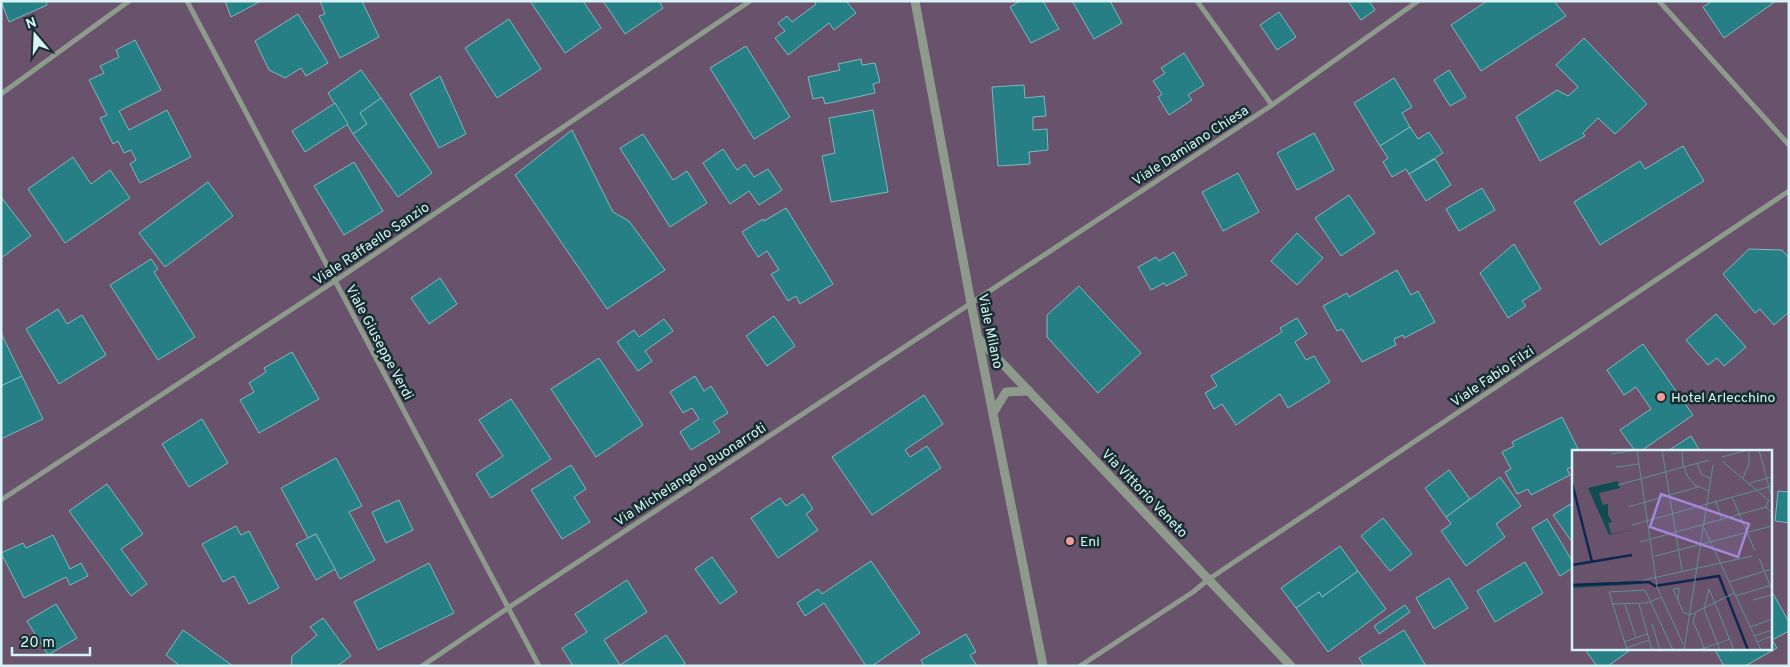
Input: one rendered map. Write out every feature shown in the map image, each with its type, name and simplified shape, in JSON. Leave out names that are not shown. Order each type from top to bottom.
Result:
[{"type":"street","points":[[1,94],[129,1]]},
{"type":"street","name":"Viale Giuseppe Verdi","points":[[187,1],[539,666]]},
{"type":"street","name":"Viale Raffaello Sanzio","points":[[1,500],[335,281],[750,1]]},
{"type":"street","name":"Viale Milano","points":[[914,1],[971,303],[1044,666]]},
{"type":"street","points":[[1198,1],[1272,105]]},
{"type":"street","name":"Viale Damiano Chiesa","points":[[971,303],[1272,105],[1418,1]]},
{"type":"street","points":[[1659,1],[1789,145]]},
{"type":"street","name":"Viale Fabio Filzi","points":[[1080,666],[1789,191]]},
{"type":"street","name":"Via Michelangelo Buonarroti","points":[[422,666],[971,303]]},
{"type":"street","name":"Via Vittorio Veneto","points":[[979,339],[1290,666]]},
{"type":"street","points":[[993,412],[1006,392],[1029,391]]},
{"type":"shaded area","points":[[1,1],[1789,1],[1789,666],[1,666]]},
{"type":"building","points":[[1,1],[46,1],[47,5],[9,22]]},
{"type":"building","points":[[225,1],[261,1],[231,17]]},
{"type":"building","points":[[320,1],[362,1],[379,37],[340,58],[319,16],[325,14]]},
{"type":"building","points":[[530,1],[583,1],[601,28],[565,53]]},
{"type":"building","points":[[603,1],[659,1],[663,8],[625,34]]},
{"type":"building","points":[[814,1],[846,1],[856,13],[834,30],[829,23],[788,55],[775,38],[785,31],[778,23],[787,16],[792,22],[816,4]]},
{"type":"building","points":[[1020,1],[1043,1],[1059,29],[1031,43],[1010,7]]},
{"type":"building","points":[[1072,1],[1110,1],[1122,23],[1094,39]]},
{"type":"building","points":[[1348,1],[1369,1],[1375,10],[1361,20]]},
{"type":"building","points":[[1487,1],[1554,1],[1566,16],[1481,71],[1451,25]]},
{"type":"building","points":[[1712,1],[1776,1],[1724,38],[1703,7]]},
{"type":"building","points":[[1279,12],[1296,37],[1277,50],[1260,25]]},
{"type":"building","points":[[298,14],[328,63],[306,76],[301,68],[285,78],[269,70],[255,41]]},
{"type":"building","points":[[509,19],[541,69],[497,98],[465,48]]},
{"type":"building","points":[[1584,38],[1647,104],[1615,134],[1598,118],[1583,133],[1585,136],[1540,161],[1516,117],[1557,90],[1568,96],[1578,87],[1556,65]]},
{"type":"building","points":[[135,40],[161,90],[119,111],[129,130],[167,110],[191,157],[140,183],[130,164],[136,160],[131,150],[124,153],[118,141],[113,144],[100,118],[107,115],[89,80],[104,73],[100,66],[119,57],[116,50]]},
{"type":"building","points":[[746,46],[790,117],[754,139],[710,68]]},
{"type":"building","points":[[1184,53],[1204,85],[1188,95],[1192,100],[1169,115],[1158,97],[1162,94],[1153,81],[1165,73],[1161,68]]},
{"type":"building","points":[[861,59],[862,65],[875,63],[880,82],[873,84],[875,93],[825,104],[823,97],[813,99],[808,77],[840,70],[838,64]]},
{"type":"building","points":[[361,70],[381,98],[360,113],[367,124],[353,134],[328,93]]},
{"type":"building","points":[[1449,70],[1466,97],[1450,106],[1434,80]]},
{"type":"building","points":[[440,76],[466,134],[439,148],[410,94]]},
{"type":"building","points":[[1394,78],[1412,107],[1402,113],[1410,127],[1380,146],[1354,103]]},
{"type":"building","points":[[1024,85],[1025,98],[1044,96],[1046,116],[1033,117],[1033,130],[1047,129],[1048,150],[1029,152],[1030,164],[998,166],[992,87]]},
{"type":"building","points":[[381,98],[432,173],[398,197],[353,134],[367,124],[360,113]]},
{"type":"building","points":[[335,103],[348,124],[305,152],[292,131]]},
{"type":"building","points":[[873,110],[888,192],[831,202],[822,156],[835,153],[829,118]]},
{"type":"building","points":[[1410,127],[1418,139],[1429,132],[1443,153],[1409,174],[1406,169],[1392,177],[1383,162],[1388,158],[1380,146]]},
{"type":"building","points":[[572,130],[613,212],[629,221],[665,270],[607,309],[515,175]]},
{"type":"building","points":[[1314,133],[1334,170],[1297,190],[1277,153]]},
{"type":"building","points":[[643,134],[673,180],[687,171],[707,203],[670,227],[620,148]]},
{"type":"building","points":[[1683,146],[1704,181],[1600,245],[1574,202],[1640,161],[1645,169]]},
{"type":"building","points":[[723,149],[737,170],[745,164],[754,177],[768,169],[782,190],[759,205],[749,191],[730,204],[703,163]]},
{"type":"building","points":[[73,157],[91,184],[110,170],[130,198],[65,243],[28,189]]},
{"type":"building","points":[[1435,159],[1451,185],[1426,201],[1409,174]]},
{"type":"building","points":[[354,162],[383,211],[344,235],[314,186]]},
{"type":"building","points":[[1238,173],[1259,212],[1223,231],[1202,192]]},
{"type":"building","points":[[208,182],[233,216],[165,267],[139,233]]},
{"type":"building","points":[[1482,188],[1495,210],[1459,231],[1446,209]]},
{"type":"building","points":[[1349,195],[1375,233],[1341,256],[1315,218]]},
{"type":"building","points":[[1,197],[31,236],[1,258]]},
{"type":"building","points":[[786,208],[833,284],[800,304],[796,296],[788,301],[771,274],[779,270],[767,251],[758,257],[742,232]]},
{"type":"building","points":[[1297,233],[1323,258],[1297,285],[1271,261]]},
{"type":"building","points":[[1514,244],[1541,289],[1522,301],[1526,306],[1508,318],[1480,273]]},
{"type":"building","points":[[1749,249],[1782,250],[1789,258],[1789,312],[1774,325],[1760,309],[1755,313],[1723,274]]},
{"type":"building","points":[[1174,252],[1187,275],[1166,286],[1164,283],[1151,290],[1138,267],[1156,257],[1159,261]]},
{"type":"building","points":[[151,259],[158,269],[154,272],[195,337],[158,360],[110,285]]},
{"type":"building","points":[[1397,270],[1411,295],[1418,291],[1435,322],[1404,338],[1403,335],[1394,339],[1396,345],[1362,362],[1342,329],[1337,331],[1323,306],[1347,293],[1349,297]]},
{"type":"building","points":[[440,278],[457,304],[429,324],[411,298]]},
{"type":"building","points":[[1079,286],[1141,353],[1098,393],[1047,337],[1047,315]]},
{"type":"building","points":[[58,309],[67,324],[82,315],[106,355],[59,384],[26,329]]},
{"type":"building","points":[[1716,314],[1746,347],[1724,366],[1717,358],[1708,365],[1686,340]]},
{"type":"building","points":[[774,316],[795,346],[767,366],[746,336]]},
{"type":"building","points":[[1297,318],[1307,334],[1295,342],[1306,360],[1314,356],[1330,382],[1288,408],[1280,394],[1236,425],[1222,404],[1214,409],[1205,393],[1217,386],[1211,376],[1282,332],[1280,328]]},
{"type":"building","points":[[664,319],[673,331],[645,351],[652,361],[638,371],[617,342],[634,330],[639,337]]},
{"type":"building","points":[[1,333],[22,376],[1,386]]},
{"type":"building","name":"Hotel Arlecchino","points":[[1643,344],[1693,415],[1642,450],[1634,450],[1620,430],[1651,409],[1636,387],[1624,395],[1607,370]]},
{"type":"building","points":[[292,352],[319,399],[259,433],[240,400],[254,392],[249,383],[266,372],[264,368]]},
{"type":"building","points":[[599,358],[643,425],[596,457],[551,389]]},
{"type":"building","points":[[22,376],[43,419],[1,439],[1,386]]},
{"type":"building","points":[[695,376],[704,391],[711,386],[728,413],[713,422],[720,432],[691,450],[680,432],[699,419],[692,408],[683,413],[670,392]]},
{"type":"building","points":[[924,395],[943,424],[905,450],[910,457],[927,446],[941,468],[872,515],[832,457]]},
{"type":"building","points":[[511,399],[551,459],[491,498],[476,474],[503,456],[479,420]]},
{"type":"building","points":[[1562,417],[1578,450],[1572,450],[1572,467],[1567,469],[1570,475],[1531,495],[1528,489],[1517,494],[1505,472],[1511,469],[1502,452],[1514,446],[1512,442]]},
{"type":"building","points":[[202,419],[228,463],[189,487],[162,444]]},
{"type":"building","points":[[1691,436],[1699,450],[1670,450]]},
{"type":"building","points":[[336,458],[362,506],[349,512],[375,560],[340,579],[316,534],[308,538],[281,488]]},
{"type":"building","points":[[571,465],[586,489],[574,497],[590,522],[562,539],[531,490]]},
{"type":"building","points":[[1449,470],[1470,499],[1446,517],[1425,488]]},
{"type":"building","points":[[1500,477],[1521,506],[1496,524],[1505,537],[1466,566],[1441,531],[1451,524],[1446,517]]},
{"type":"building","points":[[107,484],[143,534],[121,549],[147,584],[131,596],[69,511]]},
{"type":"building","points":[[1778,491],[1789,492],[1789,523],[1775,521]]},
{"type":"building","points":[[803,494],[813,509],[806,514],[818,530],[778,558],[751,518],[780,498],[786,506]]},
{"type":"building","points":[[399,500],[413,530],[386,543],[372,512]]},
{"type":"building","points":[[1572,503],[1572,542],[1553,515]]},
{"type":"building","points":[[1383,518],[1412,554],[1390,571],[1361,536]]},
{"type":"building","points":[[1547,519],[1572,561],[1572,568],[1560,576],[1532,528]]},
{"type":"building","points":[[236,526],[241,535],[249,531],[279,588],[249,604],[234,576],[223,582],[202,544]]},
{"type":"building","points":[[316,534],[335,569],[316,580],[296,544]]},
{"type":"building","points":[[53,535],[70,569],[81,563],[88,576],[70,585],[66,577],[24,598],[1,553],[23,543],[26,548]]},
{"type":"building","points":[[1340,546],[1358,571],[1322,597],[1319,592],[1296,608],[1281,588]]},
{"type":"building","points":[[712,557],[737,592],[720,604],[695,569]]},
{"type":"building","points":[[871,561],[920,633],[872,666],[866,666],[824,603],[805,616],[797,603],[818,589],[822,594]]},
{"type":"building","points":[[1525,562],[1543,593],[1495,622],[1477,591]]},
{"type":"building","points":[[429,563],[454,613],[378,650],[354,602]]},
{"type":"building","points":[[1358,571],[1386,609],[1328,652],[1296,608],[1319,592],[1322,597]]},
{"type":"building","points":[[1449,578],[1468,608],[1434,629],[1416,598]]},
{"type":"building","points":[[627,580],[647,612],[604,640],[620,665],[666,635],[685,663],[682,666],[573,666],[562,648],[587,632],[575,614]]},
{"type":"building","points":[[1772,592],[1789,622],[1789,631],[1772,640]]},
{"type":"building","points":[[56,604],[77,638],[48,655],[27,621]]},
{"type":"building","points":[[1405,605],[1410,612],[1379,634],[1374,626]]},
{"type":"building","points":[[323,618],[351,656],[337,666],[291,666],[292,656],[317,635],[310,627]]},
{"type":"building","points":[[183,630],[233,666],[180,666],[166,655]]},
{"type":"building","points":[[1404,630],[1426,666],[1364,666],[1359,658]]},
{"type":"building","points":[[966,634],[976,652],[970,655],[977,666],[924,666],[921,660]]},
{"type":"building","points":[[1772,640],[1777,648],[1745,666],[1724,666],[1715,650],[1772,650]]},
{"type":"building","points":[[1630,650],[1608,666],[1597,666],[1586,651]]},
{"type":"place","name":"Hotel Arlecchino","points":[[1661,397]]},
{"type":"place","name":"Eni","points":[[1070,541]]}]
